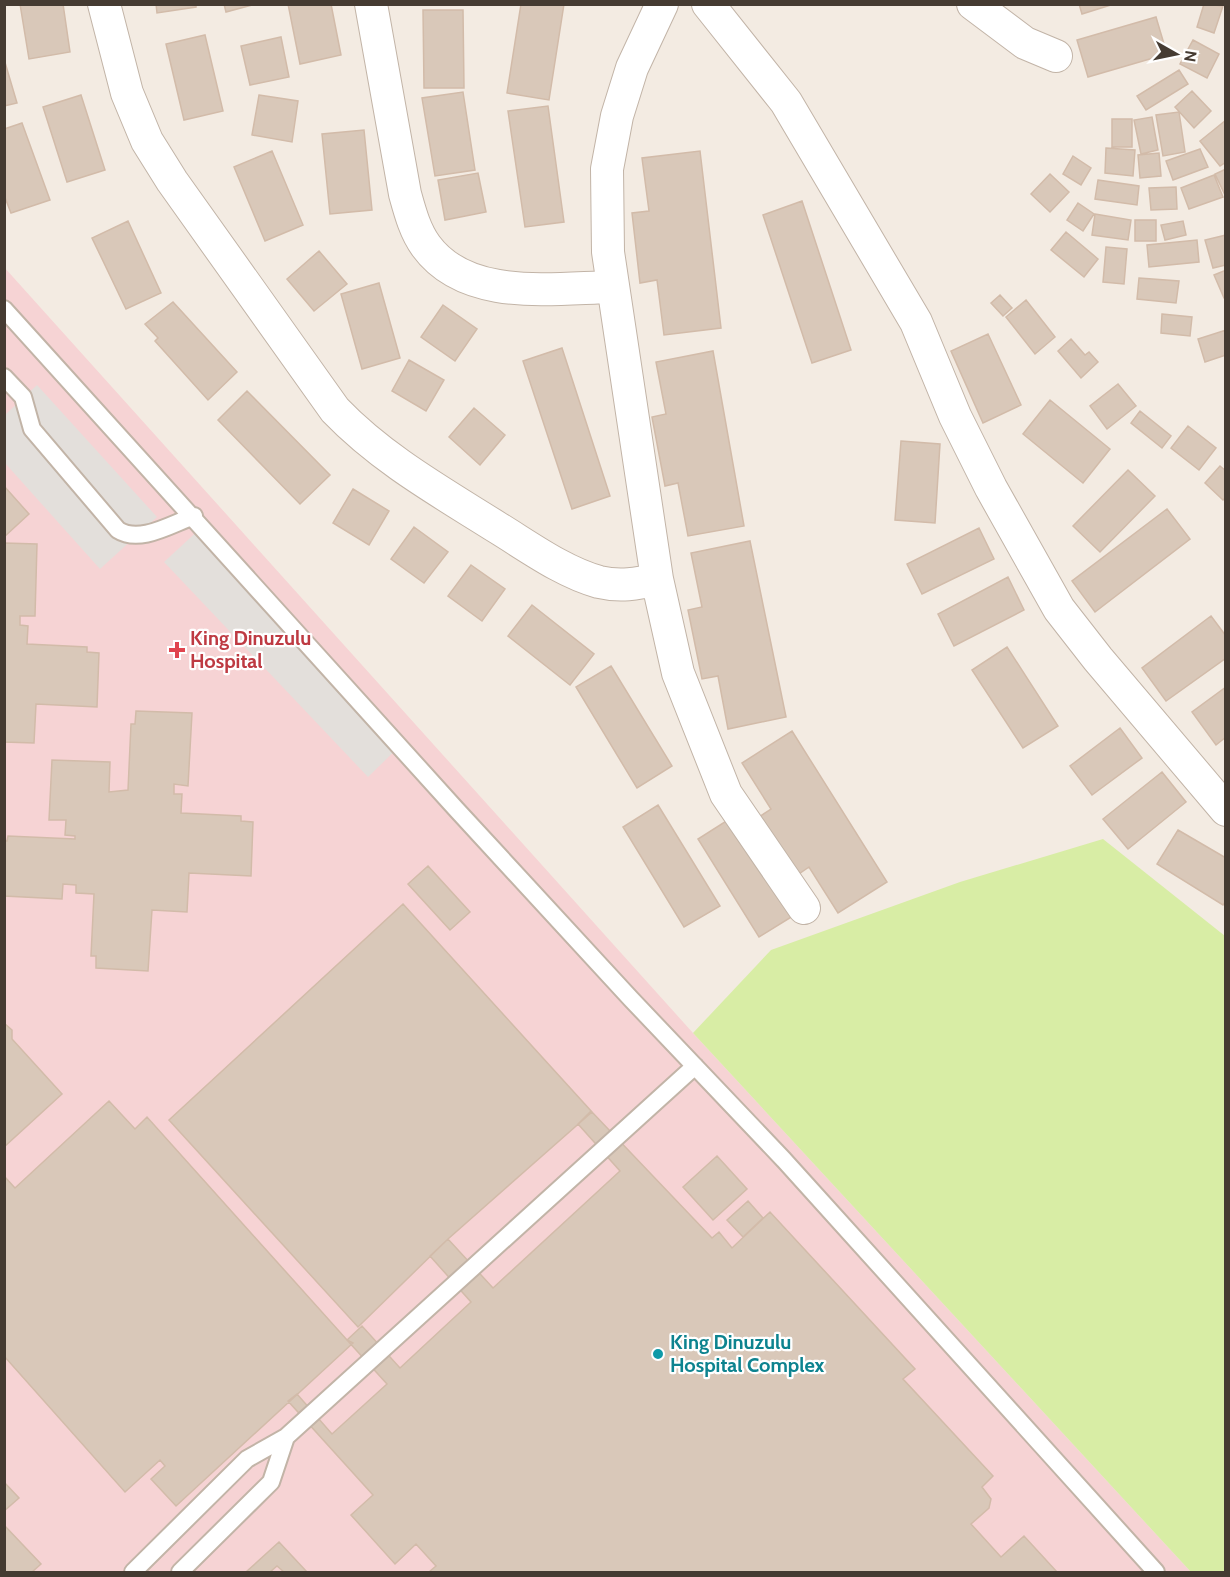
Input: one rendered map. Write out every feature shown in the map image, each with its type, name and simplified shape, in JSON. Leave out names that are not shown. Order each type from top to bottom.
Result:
[{"type":"street","points":[[104,4],[127,93],[147,141],[171,181],[306,372],[359,435],[391,459],[550,560],[597,581],[621,586],[657,579]]},
{"type":"street","points":[[371,4],[405,194],[414,222],[426,246],[444,264],[464,277],[507,287],[613,287]]},
{"type":"street","points":[[662,4],[632,68],[617,116],[609,158],[608,252],[657,579],[678,673],[726,794],[804,908]]},
{"type":"street","points":[[708,4],[786,102],[916,322],[971,447],[1059,609],[1098,659],[1226,810]]},
{"type":"street","points":[[973,4],[1025,43],[1056,56]]},
{"type":"lane","points":[[4,309],[194,516],[456,809],[695,1066],[1156,1572]]},
{"type":"lane","points":[[4,377],[24,397],[32,429],[118,530],[125,534],[140,536],[194,516]]},
{"type":"lane","points":[[133,1572],[247,1459],[286,1437],[695,1066]]},
{"type":"lane","points":[[180,1572],[271,1482],[286,1437]]},
{"type":"shaded area","name":"King Dinuzulu Hospital","points":[[4,267],[693,1033],[1191,1572],[5,1572]]},
{"type":"shaded area","points":[[37,385],[157,517],[100,569],[5,463],[5,415]]},
{"type":"shaded area","points":[[203,526],[406,740],[368,777],[164,562]]},
{"type":"green space","points":[[1103,839],[1225,936],[1225,1572],[1191,1572],[693,1033],[771,950],[960,882]]},
{"type":"building","points":[[20,4],[63,4],[70,52],[29,59]]},
{"type":"building","points":[[156,4],[196,4],[196,7],[157,13]]},
{"type":"building","points":[[224,4],[256,4],[226,12]]},
{"type":"building","points":[[288,4],[331,4],[341,55],[300,64]]},
{"type":"building","points":[[521,4],[564,4],[549,100],[507,93]]},
{"type":"building","points":[[1079,4],[1114,4],[1082,14]]},
{"type":"building","points":[[1204,4],[1223,6],[1214,33],[1197,27]]},
{"type":"building","points":[[423,10],[463,10],[464,88],[424,88]]},
{"type":"building","points":[[1156,17],[1167,54],[1088,77],[1077,40]]},
{"type":"building","points":[[205,35],[223,111],[184,120],[166,44]]},
{"type":"building","points":[[281,37],[289,77],[250,85],[241,46]]},
{"type":"building","points":[[1193,40],[1219,54],[1207,78],[1180,64]]},
{"type":"building","points":[[4,59],[17,103],[4,106]]},
{"type":"building","points":[[1179,70],[1188,84],[1146,110],[1137,96]]},
{"type":"building","points":[[1192,91],[1211,111],[1194,128],[1175,107]]},
{"type":"building","points":[[463,92],[475,170],[435,176],[422,98]]},
{"type":"building","points":[[81,95],[105,170],[67,182],[43,107]]},
{"type":"building","points":[[259,95],[298,101],[292,142],[252,135]]},
{"type":"building","points":[[548,106],[564,222],[525,227],[508,111]]},
{"type":"building","points":[[1179,112],[1185,152],[1163,156],[1156,115]]},
{"type":"building","points":[[1152,117],[1158,150],[1141,154],[1134,120]]},
{"type":"building","points":[[1112,119],[1132,119],[1132,147],[1112,147]]},
{"type":"building","points":[[1226,120],[1226,162],[1220,166],[1200,141]]},
{"type":"building","points":[[22,123],[50,200],[11,213],[4,195],[4,129]]},
{"type":"building","points":[[364,130],[372,210],[330,214],[322,134]]},
{"type":"building","points":[[1106,148],[1135,150],[1133,176],[1105,173]]},
{"type":"building","points":[[1200,149],[1208,167],[1173,180],[1166,161]]},
{"type":"building","points":[[272,151],[303,225],[265,241],[234,167]]},
{"type":"building","points":[[700,151],[721,328],[664,335],[657,280],[640,283],[632,213],[649,211],[642,158]]},
{"type":"building","points":[[1159,153],[1161,176],[1140,178],[1138,155]]},
{"type":"building","points":[[1073,156],[1091,168],[1081,185],[1063,174]]},
{"type":"building","points":[[1226,169],[1226,195],[1225,195],[1215,174]]},
{"type":"building","points":[[478,173],[486,212],[445,220],[438,180]]},
{"type":"building","points":[[1050,174],[1069,192],[1050,212],[1031,194]]},
{"type":"building","points":[[1214,175],[1223,197],[1189,209],[1181,188]]},
{"type":"building","points":[[1098,180],[1139,186],[1137,205],[1095,199]]},
{"type":"building","points":[[1176,187],[1177,209],[1151,210],[1149,188]]},
{"type":"building","points":[[802,201],[851,350],[812,363],[763,215]]},
{"type":"building","points":[[1078,203],[1094,214],[1083,231],[1067,220]]},
{"type":"building","points":[[1095,214],[1131,220],[1128,240],[1092,235]]},
{"type":"building","points":[[1135,220],[1156,220],[1156,241],[1135,241]]},
{"type":"building","points":[[128,221],[161,293],[126,309],[92,238]]},
{"type":"building","points":[[1183,221],[1186,235],[1165,240],[1161,225]]},
{"type":"building","points":[[1066,232],[1098,259],[1084,277],[1051,250]]},
{"type":"building","points":[[1226,235],[1226,265],[1213,268],[1205,240]]},
{"type":"building","points":[[1197,240],[1199,262],[1149,267],[1147,245]]},
{"type":"building","points":[[1106,247],[1127,249],[1124,284],[1103,282]]},
{"type":"building","points":[[319,251],[347,284],[314,311],[287,279]]},
{"type":"building","points":[[1226,270],[1226,298],[1224,298],[1214,275]]},
{"type":"building","points":[[1139,278],[1179,281],[1176,303],[1137,299]]},
{"type":"building","points":[[379,283],[400,358],[362,369],[341,294]]},
{"type":"building","points":[[1000,295],[1012,308],[1003,316],[991,303]]},
{"type":"building","points":[[1026,300],[1055,337],[1035,354],[1006,317]]},
{"type":"building","points":[[173,302],[237,372],[208,400],[155,341],[158,338],[145,324]]},
{"type":"building","points":[[443,305],[477,329],[455,361],[421,337]]},
{"type":"building","points":[[1162,314],[1192,317],[1190,336],[1161,333]]},
{"type":"building","points":[[1226,330],[1226,355],[1205,362],[1198,339]]},
{"type":"building","points":[[988,334],[1021,405],[983,423],[951,351]]},
{"type":"building","points":[[1071,339],[1085,355],[1089,352],[1098,362],[1081,378],[1058,351]]},
{"type":"building","points":[[562,348],[610,496],[572,509],[523,361]]},
{"type":"building","points":[[713,351],[744,526],[688,536],[678,483],[665,486],[652,417],[666,414],[656,362]]},
{"type":"building","points":[[409,360],[444,380],[426,411],[392,391]]},
{"type":"building","points":[[1118,384],[1136,406],[1107,429],[1090,406]]},
{"type":"building","points":[[247,391],[330,475],[300,504],[218,420]]},
{"type":"building","points":[[1050,400],[1110,449],[1083,483],[1023,434]]},
{"type":"building","points":[[474,408],[505,435],[480,465],[449,437]]},
{"type":"building","points":[[1140,411],[1171,436],[1162,448],[1131,423]]},
{"type":"building","points":[[1188,426],[1216,448],[1199,470],[1171,448]]},
{"type":"building","points":[[901,441],[940,444],[935,523],[895,520]]},
{"type":"building","points":[[1220,466],[1226,471],[1226,497],[1223,500],[1205,483]]},
{"type":"building","points":[[1128,470],[1155,496],[1100,552],[1073,526]]},
{"type":"building","points":[[4,486],[29,514],[4,537]]},
{"type":"building","points":[[353,489],[389,511],[369,545],[333,523]]},
{"type":"building","points":[[1167,509],[1190,539],[1095,612],[1072,581]]},
{"type":"building","points":[[414,527],[448,552],[424,583],[391,559]]},
{"type":"building","points":[[979,528],[994,559],[922,594],[907,564]]},
{"type":"building","points":[[750,541],[786,717],[728,729],[718,676],[702,679],[688,610],[702,607],[691,553]]},
{"type":"building","points":[[4,543],[37,544],[35,616],[20,616],[20,625],[28,626],[27,644],[87,647],[87,652],[99,653],[97,707],[36,704],[34,743],[4,742]]},
{"type":"building","points":[[471,565],[505,589],[482,621],[448,596]]},
{"type":"building","points":[[1008,577],[1024,610],[954,646],[938,614]]},
{"type":"building","points":[[532,605],[594,654],[570,685],[508,636]]},
{"type":"building","points":[[1211,616],[1226,636],[1226,658],[1166,701],[1142,668]]},
{"type":"building","points":[[1007,647],[1058,726],[1023,748],[972,670]]},
{"type":"building","points":[[611,666],[672,766],[637,788],[576,687]]},
{"type":"building","points":[[1226,687],[1226,737],[1216,745],[1192,712]]},
{"type":"building","points":[[136,711],[192,713],[188,786],[174,784],[174,794],[182,794],[181,813],[241,816],[241,821],[253,822],[251,876],[189,873],[187,912],[152,910],[148,971],[96,968],[96,956],[91,956],[94,894],[76,893],[76,885],[63,884],[62,899],[4,896],[4,841],[7,841],[8,836],[75,839],[75,836],[65,835],[66,820],[49,820],[52,760],[110,762],[109,792],[128,790],[131,724],[135,724]]},
{"type":"building","points":[[1120,728],[1142,758],[1092,795],[1070,766]]},
{"type":"building","points":[[792,731],[887,882],[838,913],[809,867],[796,876],[759,817],[771,809],[742,763]]},
{"type":"building","points":[[1162,772],[1186,802],[1128,849],[1103,819]]},
{"type":"building","points":[[658,805],[720,906],[684,927],[623,827]]},
{"type":"building","points":[[731,818],[793,916],[759,937],[698,839]]},
{"type":"building","points":[[1178,830],[1226,858],[1226,901],[1223,905],[1157,864]]},
{"type":"building","points":[[428,866],[470,912],[450,930],[408,884]]},
{"type":"building","points":[[403,904],[592,1112],[448,1239],[358,1327],[169,1120]]},
{"type":"building","points":[[4,1023],[12,1030],[12,1039],[62,1094],[4,1147]]},
{"type":"building","points":[[109,1101],[135,1129],[147,1117],[347,1340],[353,1343],[176,1506],[151,1479],[165,1466],[160,1460],[125,1492],[4,1356],[4,1176],[15,1188]]},
{"type":"building","name":"King Dinuzulu Hospital Complex","points":[[591,1111],[712,1238],[719,1232],[732,1248],[770,1212],[915,1369],[903,1379],[993,1476],[982,1487],[991,1499],[989,1508],[971,1524],[1001,1557],[1024,1536],[1057,1572],[429,1572],[436,1566],[416,1544],[395,1564],[351,1515],[373,1495],[288,1401],[297,1394],[332,1434],[387,1384],[347,1340],[362,1326],[400,1368],[471,1302],[430,1256],[448,1239],[493,1288],[620,1171],[578,1124]]},
{"type":"building","points":[[717,1156],[747,1189],[713,1220],[683,1187]]},
{"type":"building","points":[[748,1201],[763,1218],[743,1237],[727,1220]]},
{"type":"building","points":[[4,1482],[19,1498],[4,1511]]},
{"type":"building","points":[[4,1525],[41,1564],[32,1572],[4,1572]]},
{"type":"building","points":[[279,1542],[307,1572],[284,1572],[277,1566],[270,1572],[246,1572]]},
{"type":"place","name":"King Dinuzulu Hospital","points":[[177,650]]},
{"type":"place","name":"King Dinuzulu Hospital Complex","points":[[658,1354]]}]
